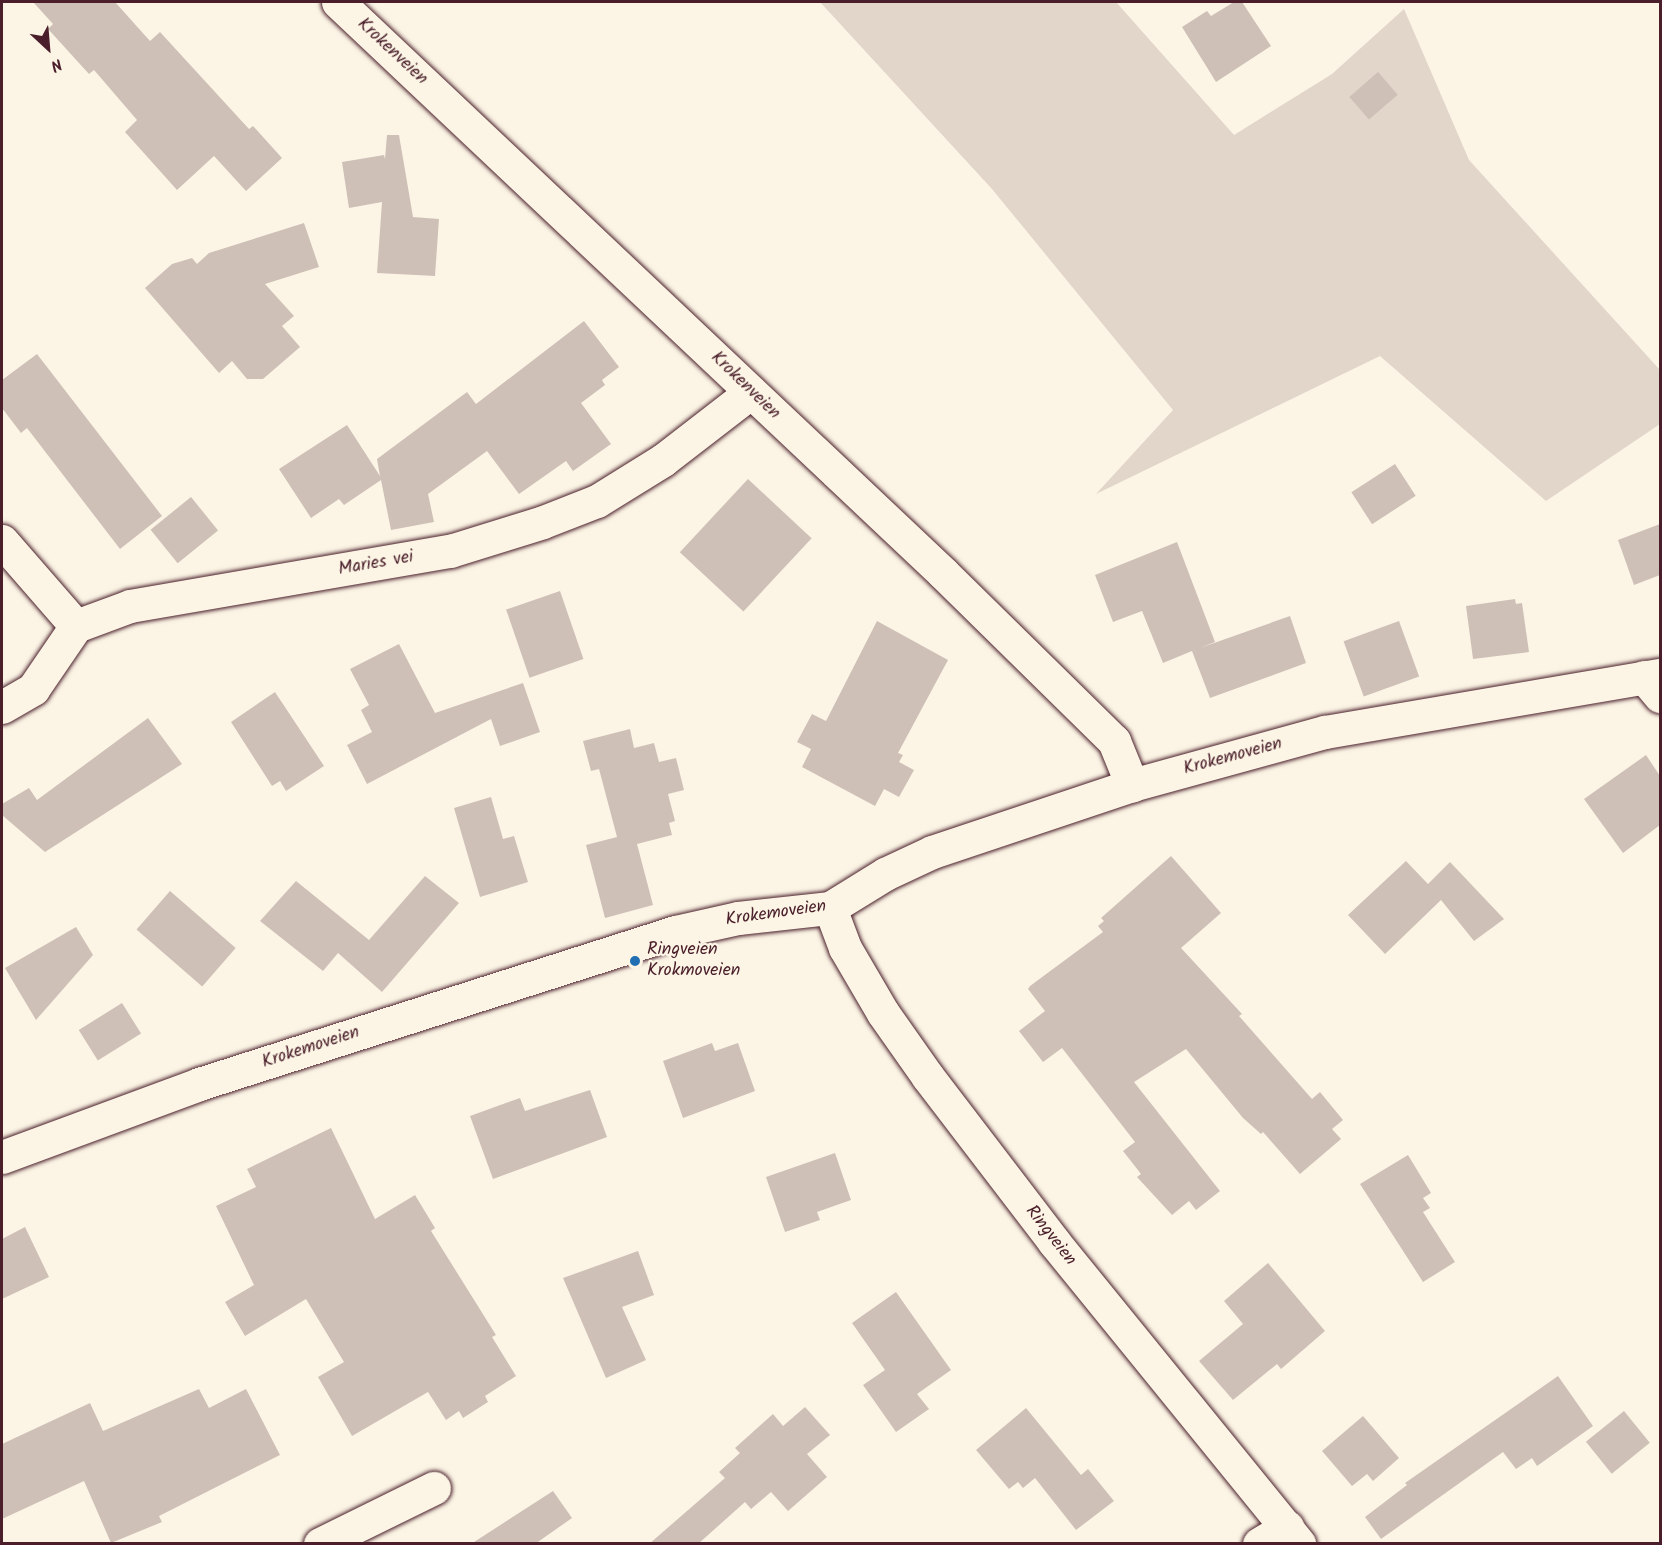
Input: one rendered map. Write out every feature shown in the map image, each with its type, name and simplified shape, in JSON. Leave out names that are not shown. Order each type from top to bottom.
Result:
[{"type":"main road","name":"Krokenveien","points":[[338,2],[751,392],[1114,741],[1132,785]]},
{"type":"main road","name":"Maries vei","points":[[76,626],[130,606],[450,551],[543,522],[597,501],[663,460],[751,392]]},
{"type":"main road","points":[[2,541],[76,626],[33,689],[2,707]]},
{"type":"main road","name":"Krokemoveien","points":[[2,1157],[199,1084],[675,932],[738,918],[830,908],[885,874],[932,852],[1132,785],[1325,732],[1655,683]]},
{"type":"main road","name":"Ringveien","points":[[830,908],[845,948],[883,1013],[928,1077],[1054,1242],[1293,1535]]},
{"type":"main road","points":[[320,1544],[434,1488]]},
{"type":"main road","points":[[1259,1544],[1293,1535]]},
{"type":"shaded area","points":[[820,2],[1116,2],[1234,135],[1332,74],[1404,9],[1469,160],[1660,370],[1660,424],[1546,501],[1380,356],[1096,494],[1173,410],[992,189]]},
{"type":"building","points":[[33,2],[115,2],[150,41],[160,32],[249,129],[253,126],[282,158],[246,191],[214,156],[177,190],[125,132],[137,120],[94,70],[89,74],[48,29],[53,24]]},
{"type":"building","points":[[1234,2],[1242,2],[1271,46],[1216,82],[1182,27],[1207,11],[1211,16]]},
{"type":"building","points":[[1378,72],[1398,95],[1369,120],[1349,97]]},
{"type":"building","points":[[387,135],[399,135],[413,217],[439,219],[435,276],[377,273],[382,202],[349,208],[342,162],[384,155],[385,159]]},
{"type":"building","points":[[304,223],[319,267],[265,284],[294,316],[282,326],[300,347],[263,379],[247,379],[232,361],[219,373],[145,288],[172,264],[192,258],[197,264],[209,253]]},
{"type":"building","points":[[584,321],[619,367],[602,380],[605,385],[581,403],[611,444],[573,471],[566,461],[519,494],[487,451],[428,494],[434,522],[391,530],[381,480],[344,505],[339,499],[311,518],[279,469],[347,425],[380,476],[377,459],[467,392],[476,404]]},
{"type":"building","points":[[37,354],[162,516],[120,549],[27,428],[21,433],[2,408],[2,380]]},
{"type":"building","points":[[1395,464],[1416,496],[1372,524],[1351,492]]},
{"type":"building","points":[[748,479],[812,538],[743,611],[680,552]]},
{"type":"building","points":[[191,497],[218,530],[178,563],[151,530]]},
{"type":"building","points":[[1660,524],[1660,575],[1634,585],[1618,540]]},
{"type":"building","points":[[1177,542],[1215,642],[1200,648],[1290,616],[1306,663],[1210,698],[1192,651],[1163,663],[1142,611],[1113,622],[1095,575]]},
{"type":"building","points":[[560,591],[583,659],[530,678],[506,610]]},
{"type":"building","points":[[1515,599],[1516,604],[1522,603],[1529,652],[1473,659],[1466,606]]},
{"type":"building","points":[[877,621],[948,660],[898,753],[903,755],[899,762],[914,770],[899,797],[884,789],[875,806],[802,767],[811,749],[797,742],[812,714],[826,721]]},
{"type":"building","points":[[1399,621],[1419,676],[1364,697],[1344,641]]},
{"type":"building","points":[[399,644],[435,713],[523,683],[540,732],[500,746],[491,719],[367,784],[347,745],[372,732],[361,710],[369,705],[350,669]]},
{"type":"building","points":[[275,692],[324,766],[286,791],[280,781],[272,786],[231,722]]},
{"type":"building","points":[[148,718],[182,764],[45,852],[2,815],[2,804],[29,788],[37,800]]},
{"type":"building","points":[[630,729],[634,748],[654,743],[659,762],[676,758],[684,790],[668,794],[675,821],[669,823],[672,835],[637,844],[653,905],[605,918],[586,845],[617,837],[599,769],[591,771],[583,741]]},
{"type":"building","points":[[1646,755],[1660,776],[1660,825],[1623,853],[1584,799]]},
{"type":"building","points":[[491,797],[503,839],[514,836],[528,882],[480,897],[454,808]]},
{"type":"building","points":[[1171,856],[1221,913],[1181,948],[1242,1014],[1239,1016],[1312,1099],[1320,1092],[1343,1120],[1332,1129],[1341,1139],[1300,1174],[1263,1132],[1261,1134],[1243,1118],[1186,1049],[1134,1082],[1220,1191],[1196,1210],[1189,1201],[1172,1215],[1137,1177],[1141,1174],[1123,1151],[1135,1142],[1062,1048],[1043,1062],[1019,1031],[1045,1011],[1028,989],[1030,986],[1103,932],[1098,926],[1104,921],[1101,918]]},
{"type":"building","points":[[1406,861],[1428,884],[1450,862],[1504,919],[1474,941],[1441,900],[1385,954],[1348,915]]},
{"type":"building","points":[[425,876],[459,903],[382,992],[338,953],[323,971],[260,921],[296,881],[369,940]]},
{"type":"building","points":[[170,891],[236,948],[202,987],[137,929]]},
{"type":"building","points":[[76,927],[93,955],[36,1020],[5,968]]},
{"type":"building","points":[[122,1003],[141,1034],[98,1061],[79,1030]]},
{"type":"building","points":[[712,1043],[715,1051],[738,1043],[755,1091],[683,1118],[663,1061]]},
{"type":"building","points":[[590,1090],[607,1137],[493,1179],[470,1116],[520,1098],[525,1111]]},
{"type":"building","points":[[331,1128],[375,1219],[415,1195],[435,1228],[431,1231],[496,1335],[492,1337],[516,1376],[485,1396],[488,1402],[463,1418],[459,1411],[446,1420],[428,1392],[352,1436],[318,1377],[344,1362],[306,1299],[245,1336],[225,1302],[254,1285],[216,1206],[256,1187],[247,1169]]},
{"type":"building","points":[[835,1153],[851,1200],[817,1212],[820,1220],[785,1232],[766,1177]]},
{"type":"building","points":[[1408,1155],[1431,1193],[1423,1198],[1430,1208],[1423,1212],[1455,1262],[1423,1282],[1360,1184]]},
{"type":"building","points":[[25,1227],[49,1277],[2,1299],[2,1239]]},
{"type":"building","points":[[638,1251],[654,1295],[622,1307],[646,1360],[606,1378],[563,1278]]},
{"type":"building","points":[[1268,1263],[1325,1331],[1281,1369],[1277,1364],[1233,1400],[1199,1361],[1243,1324],[1224,1301]]},
{"type":"building","points":[[896,1292],[951,1370],[917,1394],[929,1409],[896,1432],[863,1385],[885,1370],[852,1323]]},
{"type":"building","points":[[1558,1376],[1593,1426],[1537,1466],[1532,1458],[1516,1469],[1503,1452],[1381,1539],[1365,1517],[1407,1485],[1405,1483]]},
{"type":"building","points":[[199,1389],[209,1408],[246,1389],[280,1455],[159,1516],[162,1522],[111,1543],[84,1481],[2,1519],[2,1444],[90,1403],[103,1431]]},
{"type":"building","points":[[805,1407],[830,1435],[807,1454],[827,1477],[788,1511],[771,1492],[751,1509],[745,1502],[698,1544],[649,1544],[725,1478],[719,1472],[740,1453],[735,1448],[773,1414],[783,1426]]},
{"type":"building","points":[[1026,1408],[1081,1475],[1088,1469],[1114,1501],[1076,1530],[1035,1478],[1023,1488],[1018,1482],[1009,1489],[976,1450]]},
{"type":"building","points":[[1624,1411],[1650,1443],[1612,1474],[1586,1442]]},
{"type":"building","points":[[1363,1416],[1399,1458],[1373,1481],[1367,1474],[1352,1486],[1322,1451]]},
{"type":"building","points":[[553,1491],[572,1518],[535,1544],[471,1544]]},
{"type":"place","name":"Ringveien Krokmoveien","points":[[635,961]]}]
